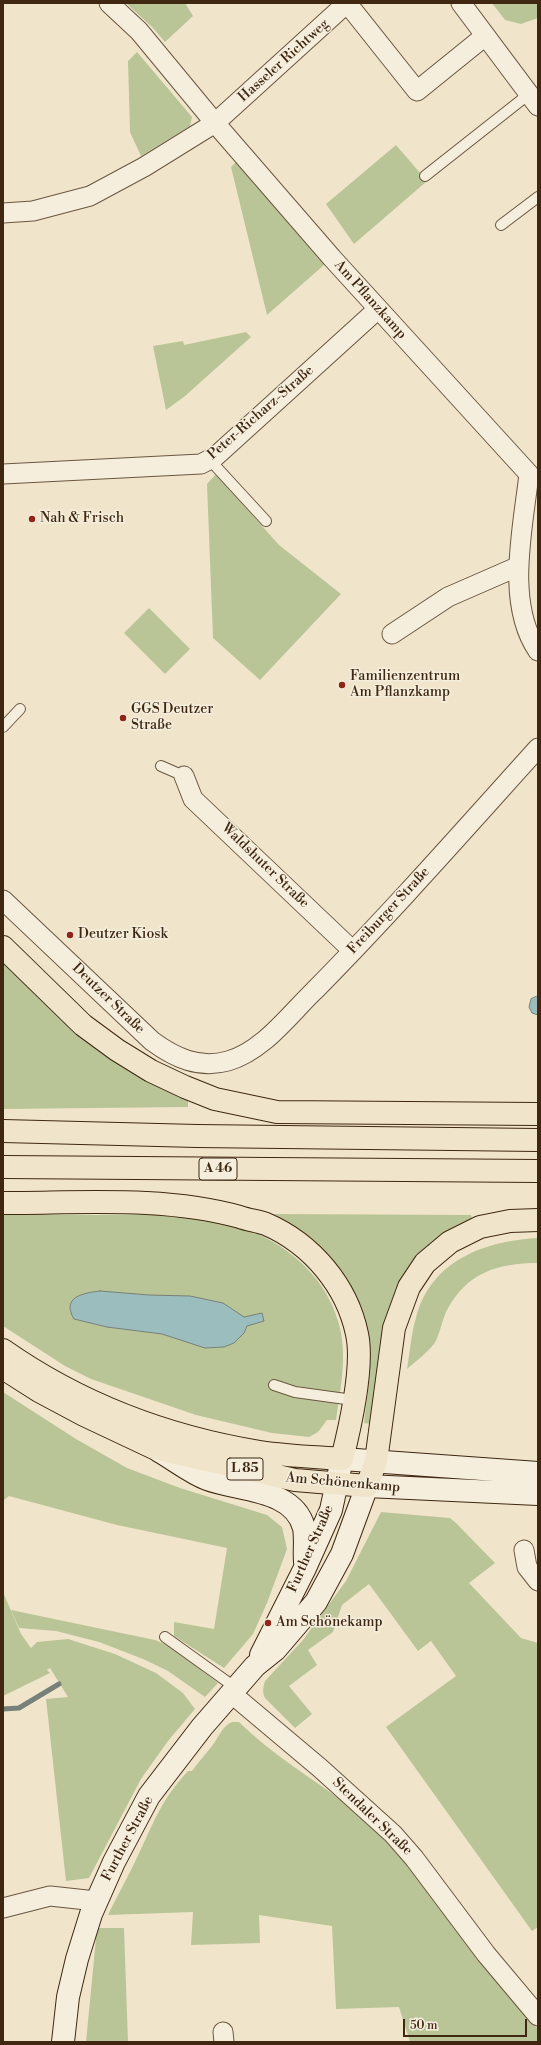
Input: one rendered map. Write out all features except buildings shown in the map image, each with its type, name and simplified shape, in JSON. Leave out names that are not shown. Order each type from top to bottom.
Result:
[{"type":"main road","points":[[3,947],[83,1025],[117,1050],[151,1071],[185,1087],[215,1098],[277,1112],[538,1114]]},
{"type":"main road","points":[[196,1136],[277,1112]]},
{"type":"main road","points":[[3,1131],[196,1136],[538,1140]]},
{"type":"main road","name":"A 46","points":[[3,1167],[538,1171]]},
{"type":"main road","points":[[3,1203],[152,1204],[190,1206],[266,1224],[293,1240],[320,1262],[333,1277],[350,1313],[357,1335],[359,1358],[349,1429],[342,1459]]},
{"type":"main road","name":"Further Straße","points":[[354,1485],[376,1461],[394,1328],[409,1287],[425,1263],[456,1239],[480,1227],[510,1221],[538,1220]]},
{"type":"main road","name":"Am Schönenkamp","points":[[3,1350],[54,1382],[104,1408],[148,1424],[194,1438],[254,1450],[342,1459]]},
{"type":"main road","name":"Am Schönenkamp","points":[[3,1368],[39,1391],[84,1415],[154,1448],[295,1480],[354,1485]]},
{"type":"street","name":"Am Pflanzkamp","points":[[109,3],[140,30],[215,123],[378,309],[534,472],[519,566],[521,608],[532,642],[538,651]]},
{"type":"street","name":"Hasseler Richtweg","points":[[215,123],[347,3],[417,91],[485,36]]},
{"type":"street","points":[[461,3],[533,100]]},
{"type":"street","points":[[3,213],[33,211],[90,196],[144,167],[215,123]]},
{"type":"street","name":"Peter-Richarz-Straße","points":[[3,474],[201,464],[216,456],[378,309]]},
{"type":"street","points":[[392,634],[448,597],[519,566]]},
{"type":"street","name":"Freiburger Straße","points":[[229,1061],[244,1054],[267,1038],[353,951],[538,748]]},
{"type":"street","name":"Waldshuter Straße","points":[[184,776],[193,799],[353,951]]},
{"type":"street","name":"Deutzer Straße","points":[[3,900],[152,1041],[166,1052],[182,1060],[200,1064],[215,1064],[229,1061]]},
{"type":"street","points":[[154,1448],[207,1479],[271,1495],[295,1511],[304,1528],[305,1568]]},
{"type":"street","name":"Am Schönenkamp","points":[[342,1459],[538,1473]]},
{"type":"street","name":"Further Straße","points":[[63,2042],[68,1997],[83,1938],[96,1902],[114,1862],[149,1796],[202,1727],[255,1666],[275,1650],[316,1602],[342,1554],[356,1513],[354,1485],[342,1459]]},
{"type":"street","name":"Am Schönenkamp","points":[[354,1485],[538,1494]]},
{"type":"street","name":"Further Straße","points":[[255,1666],[305,1568],[331,1510],[354,1485]]},
{"type":"street","points":[[524,1550],[527,1568],[538,1581]]},
{"type":"street","name":"Stendaler Straße","points":[[234,1691],[393,1834],[414,1858],[486,1954],[538,2016]]},
{"type":"street","points":[[3,1908],[50,1896],[96,1902]]},
{"type":"lane","points":[[425,176],[533,100]]},
{"type":"lane","points":[[501,225],[538,197]]},
{"type":"lane","points":[[210,459],[266,521]]},
{"type":"lane","points":[[3,727],[20,709]]},
{"type":"lane","points":[[161,766],[184,776]]},
{"type":"lane","points":[[274,1385],[295,1392],[353,1400]]},
{"type":"lane","points":[[165,1637],[234,1691]]},
{"type":"green space","points":[[126,3],[185,3],[193,16],[165,42],[153,28]]},
{"type":"green space","points":[[492,3],[538,3],[538,18],[521,24],[505,20]]},
{"type":"green space","points":[[137,52],[192,117],[190,126],[141,156],[130,132],[128,61]]},
{"type":"green space","points":[[396,145],[426,182],[354,244],[326,204]]},
{"type":"green space","points":[[236,162],[324,265],[267,315],[231,167]]},
{"type":"green space","points":[[246,332],[251,337],[185,396],[166,410],[153,346],[183,341],[184,345]]},
{"type":"green space","points":[[216,474],[279,545],[341,594],[260,680],[213,638],[207,484]]},
{"type":"green space","points":[[149,608],[190,649],[165,674],[124,633]]},
{"type":"green space","points":[[3,961],[188,1099],[188,1107],[3,1109]]},
{"type":"green space","points":[[3,1213],[158,1215],[210,1219],[245,1229],[263,1236],[280,1246],[310,1271],[322,1286],[338,1321],[343,1345],[343,1370],[336,1420],[327,1420],[318,1432],[309,1437],[272,1433],[196,1415],[91,1379],[65,1366],[3,1326]]},
{"type":"green space","points":[[271,1214],[471,1215],[472,1219],[444,1234],[428,1247],[371,1424],[364,1423],[370,1363],[367,1330],[363,1314],[350,1284],[331,1258],[319,1247],[296,1232],[271,1220]]},
{"type":"green space","points":[[538,1238],[538,1263],[509,1265],[496,1268],[473,1279],[463,1288],[446,1312],[434,1344],[425,1354],[407,1369],[414,1324],[423,1298],[434,1281],[447,1268],[463,1257],[480,1249],[518,1240]]},
{"type":"green space","points":[[3,1392],[76,1439],[127,1468],[180,1488],[267,1515],[282,1527],[287,1549],[267,1603],[253,1634],[224,1668],[174,1636],[174,1622],[214,1629],[227,1548],[117,1525],[9,1496],[3,1501]]},
{"type":"green space","points":[[381,1512],[450,1518],[456,1523],[495,1563],[469,1583],[521,1638],[538,1643],[538,1927],[532,1931],[386,1727],[456,1676],[431,1641],[418,1651],[369,1584],[342,1605],[333,1632],[308,1650],[317,1665],[289,1686],[312,1714],[295,1728],[264,1696],[263,1690],[265,1681],[303,1640],[346,1581]]},
{"type":"green space","points":[[3,1592],[21,1634],[31,1648],[37,1642],[68,1639],[115,1654],[156,1673],[183,1693],[195,1709],[168,1741],[141,1779],[89,1878],[66,1881],[46,1699],[68,1697],[50,1668],[47,1670],[50,1673],[3,1696]]},
{"type":"green space","points":[[11,1610],[155,1640],[170,1646],[218,1683],[205,1697],[168,1671],[143,1659],[99,1642],[56,1631],[19,1628]]},
{"type":"green space","points":[[232,1722],[239,1722],[264,1745],[346,1804],[378,1833],[407,1865],[538,2029],[538,2042],[410,2042],[399,2007],[336,2009],[332,1926],[259,1915],[260,1943],[191,1945],[193,1912],[108,1915],[156,1816],[169,1794],[188,1771],[192,1771],[212,1746],[223,1729]]},
{"type":"green space","points":[[97,1928],[124,1928],[128,2042],[86,2042]]},
{"type":"water","points":[[538,996],[538,1015],[532,1013],[529,1007],[531,999]]},
{"type":"water","points":[[100,1291],[149,1295],[190,1296],[223,1303],[244,1317],[262,1313],[264,1321],[247,1326],[244,1333],[234,1343],[224,1347],[205,1348],[162,1334],[107,1327],[74,1319],[70,1306],[72,1301],[81,1295]]},
{"type":"waterway","points":[[3,1709],[19,1708],[59,1684]]},
{"type":"place","name":"Nah & Frisch","points":[[32,519]]},
{"type":"place","name":"Familienzentrum Am Pflanzkamp","points":[[342,685]]},
{"type":"place","name":"GGS Deutzer Straße","points":[[123,718]]},
{"type":"place","name":"Deutzer Kiosk","points":[[70,935]]},
{"type":"place","name":"Am Schönekamp","points":[[268,1623]]}]
